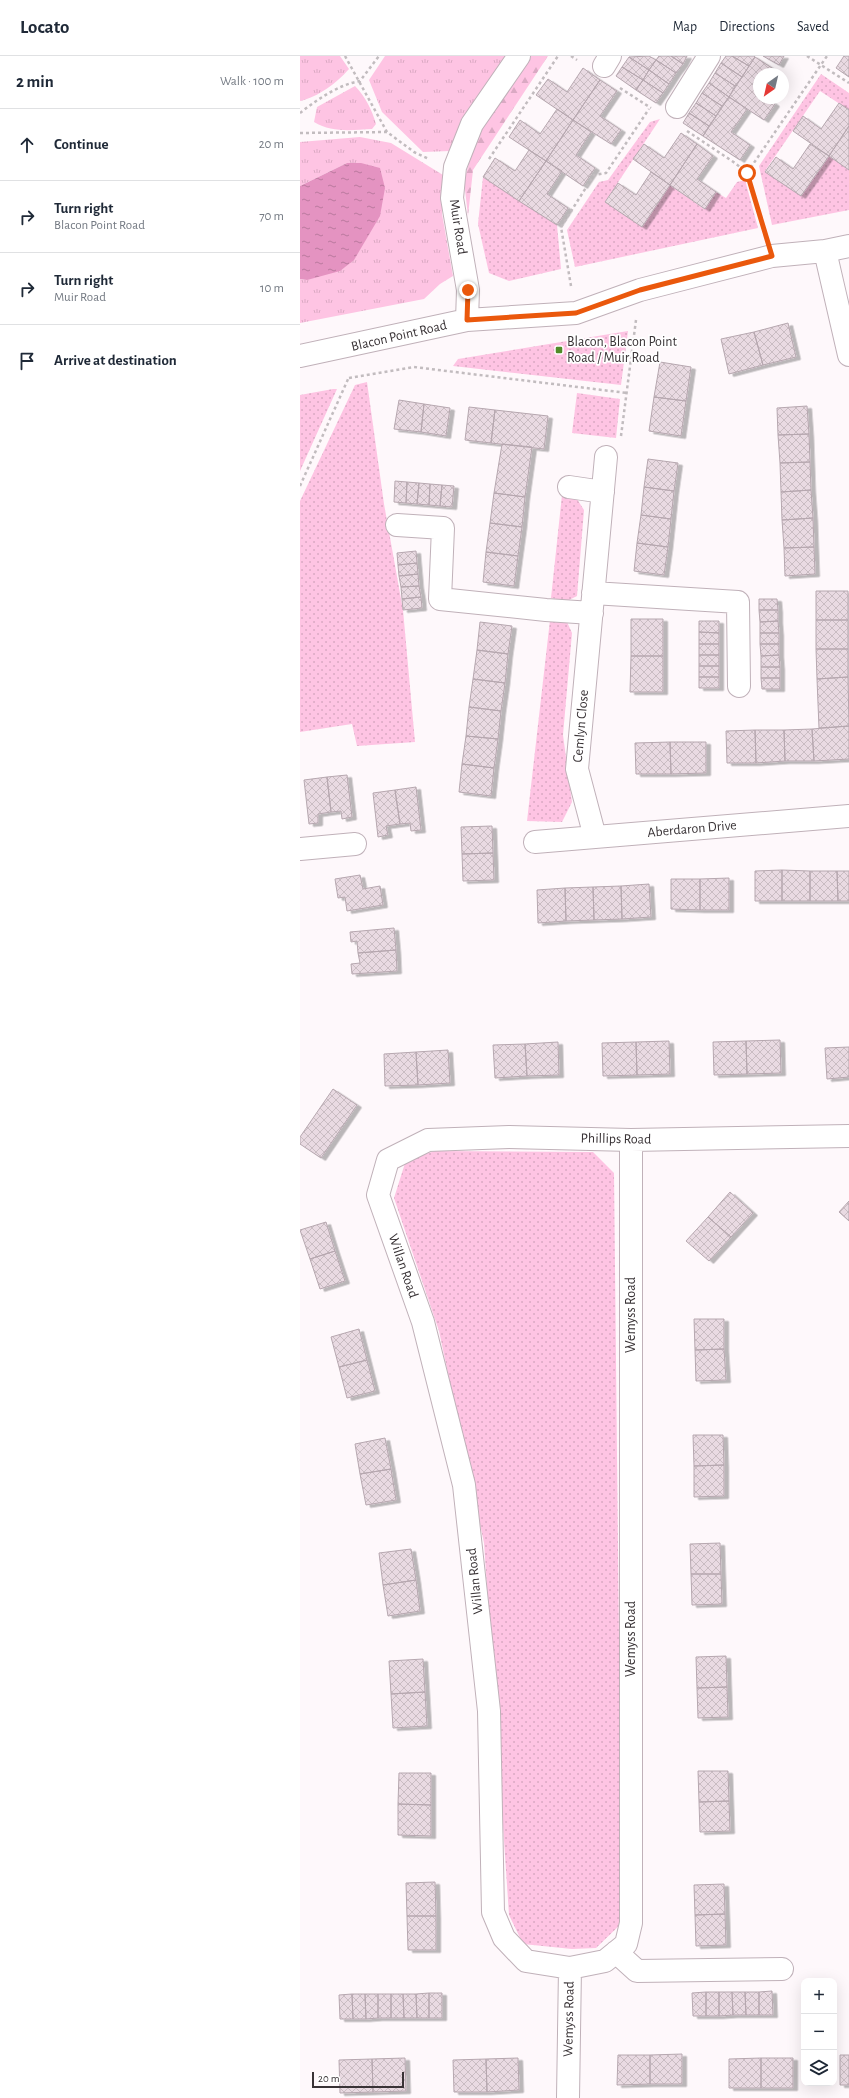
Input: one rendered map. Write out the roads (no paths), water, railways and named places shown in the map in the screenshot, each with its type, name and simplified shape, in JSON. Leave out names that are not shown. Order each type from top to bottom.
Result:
[{"type":"street","name":"Muir Road","points":[[467,320],[468,290],[452,198],[455,167],[472,124],[519,56]]},
{"type":"street","points":[[676,107],[709,56]]},
{"type":"street","name":"Blacon Point Road","points":[[300,356],[356,346],[467,320],[576,313],[640,290],[772,256],[825,251],[849,246]]},
{"type":"street","points":[[825,251],[849,355]]},
{"type":"street","name":"Cemlyn Close","points":[[595,837],[577,769],[606,458]]},
{"type":"street","points":[[569,487],[603,492]]},
{"type":"street","points":[[397,525],[443,528],[440,599],[546,610],[593,603],[738,602],[739,686]]},
{"type":"street","name":"Aberdaron Drive","points":[[535,842],[849,816]]},
{"type":"street","points":[[300,849],[354,844]]},
{"type":"street","name":"Phillips Road","points":[[388,1160],[428,1140],[509,1138],[631,1140],[849,1136]]},
{"type":"street","name":"Wemyss Road","points":[[568,2098],[570,1968],[605,1961],[626,1944],[632,1923],[631,1140]]},
{"type":"street","name":"Willan Road","points":[[388,1160],[378,1195],[423,1322],[464,1484],[489,1710],[493,1912],[504,1938],[526,1961],[570,1968]]},
{"type":"street","points":[[616,1952],[637,1971],[782,1968]]},
{"type":"water","points":[[347,163],[361,163],[380,168],[385,188],[380,216],[354,260],[340,271],[307,280],[300,279],[300,186]]},
{"type":"place","name":"Blacon, Blacon Point Road / Muir Road","points":[[559,350]]}]
